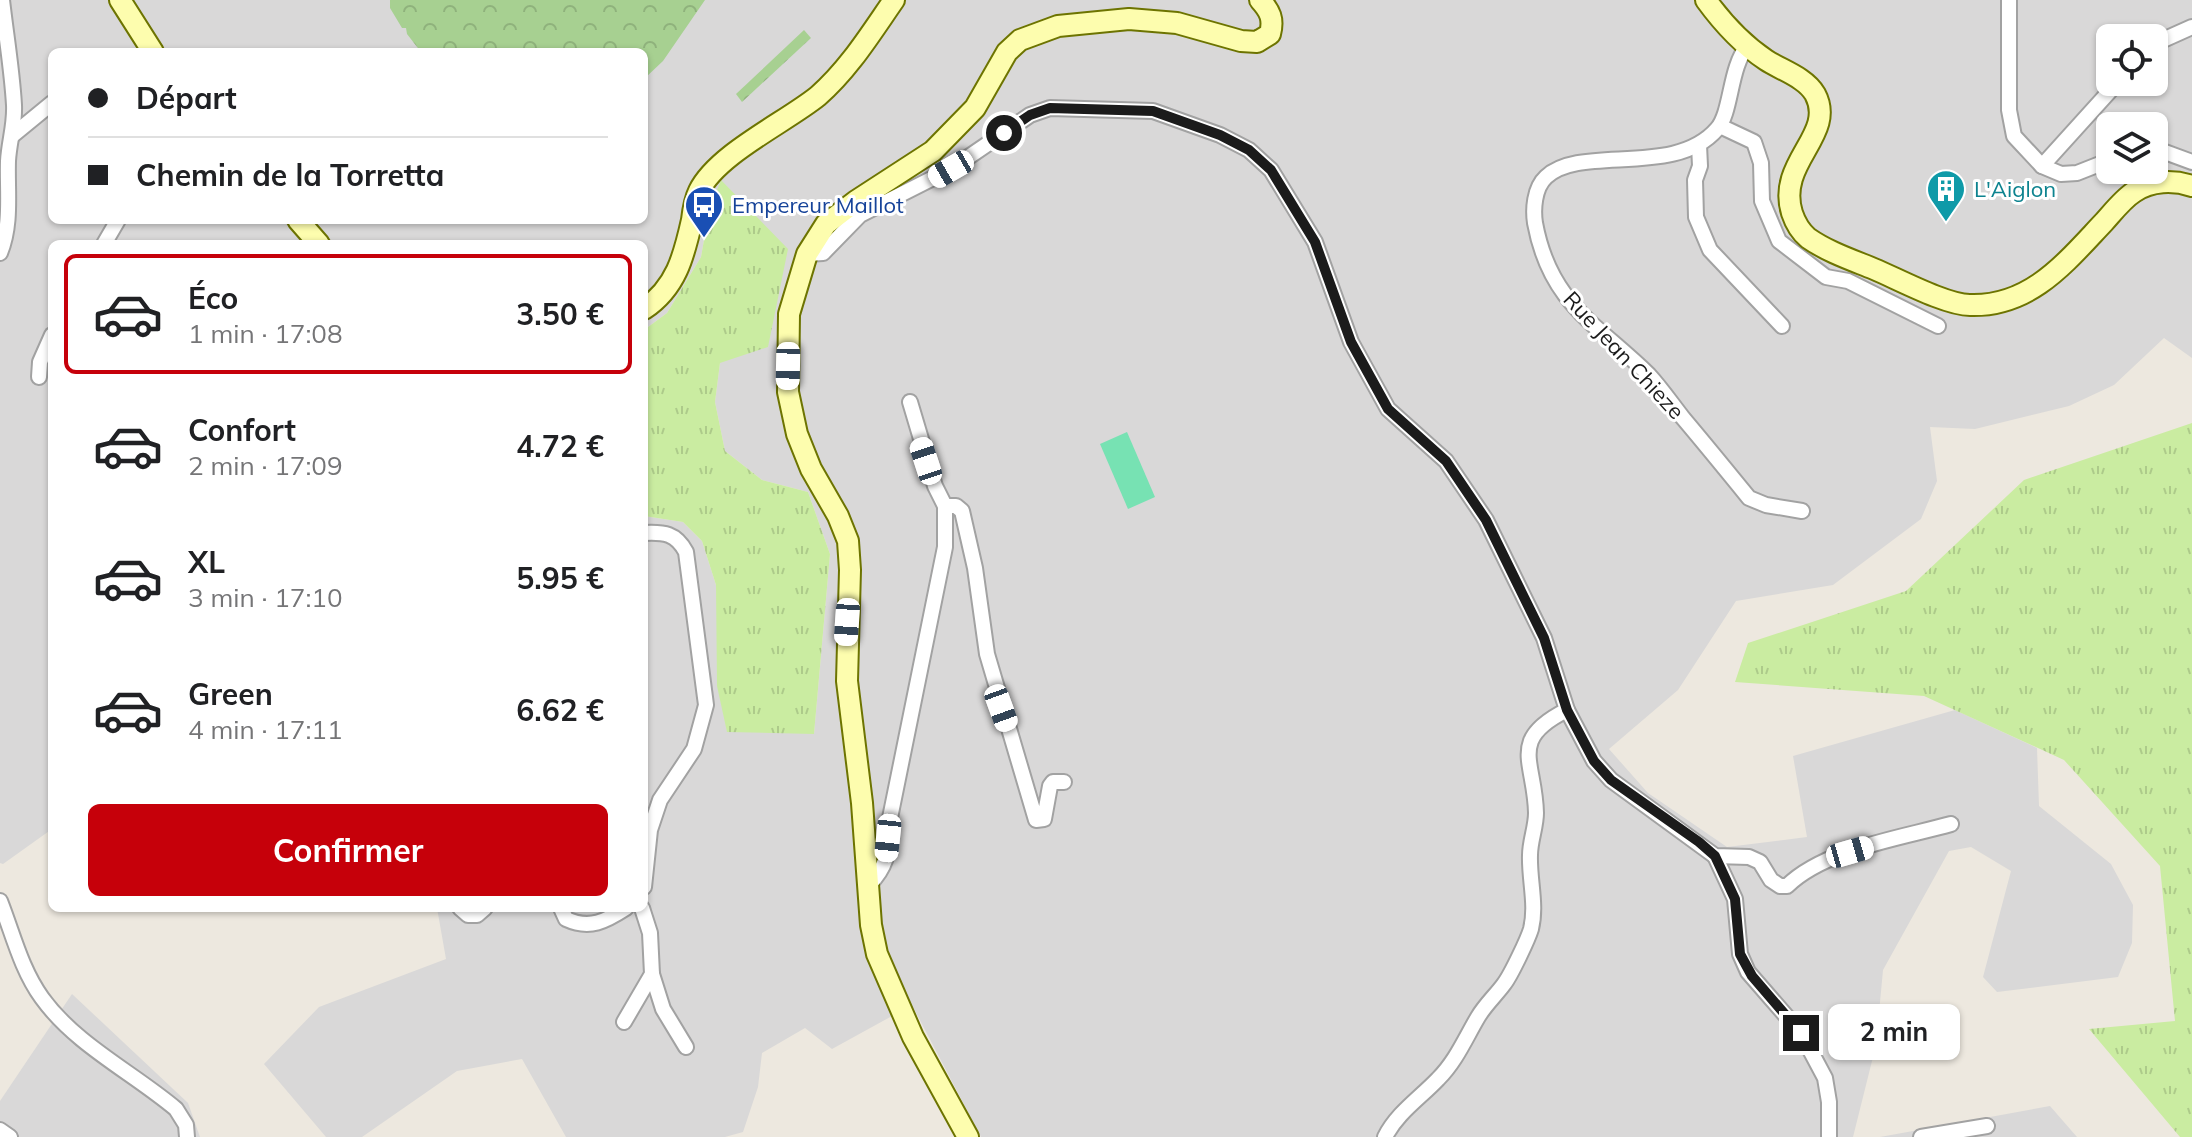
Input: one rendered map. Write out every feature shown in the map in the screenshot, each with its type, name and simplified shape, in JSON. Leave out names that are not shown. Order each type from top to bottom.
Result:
[{"type":"main road","points":[[120,0],[150,48]]},
{"type":"main road","points":[[648,306],[658,300],[679,269],[699,191],[714,171],[817,97],[835,80],[894,0]]},
{"type":"main road","points":[[968,1137],[913,1037],[877,954],[871,925],[862,803],[847,681],[848,541],[838,516],[811,469],[797,434],[788,392],[789,314],[807,254],[826,224],[933,151],[975,108],[1007,52],[1020,40],[1058,26],[1129,19],[1177,23],[1241,41],[1257,42],[1270,34],[1273,23],[1269,10],[1260,0]]},
{"type":"main road","points":[[1706,0],[1723,23],[1748,45],[1813,91],[1820,107],[1819,125],[1790,178],[1788,200],[1794,220],[1805,236],[1832,252],[1967,306],[1997,304],[2028,293],[2056,273],[2133,192],[2150,184],[2179,182],[2192,186]]},
{"type":"main road","points":[[302,224],[316,240]]},
{"type":"street","points":[[0,253],[7,227],[8,156],[15,107],[2,0]]},
{"type":"street","points":[[2009,0],[2009,110],[2014,136],[2042,166],[2061,174],[2077,173],[2096,166]]},
{"type":"street","points":[[2168,38],[2192,27]]},
{"type":"street","points":[[1748,45],[1739,56],[1720,126],[1754,142],[1761,163],[1762,201],[1779,241],[1826,277],[1848,281],[1938,326]]},
{"type":"street","points":[[2042,166],[2105,96]]},
{"type":"street","points":[[13,135],[48,106]]},
{"type":"street","points":[[807,254],[823,253],[860,215],[951,169],[1030,115],[1050,108],[1153,111],[1220,135],[1249,150],[1271,170],[1315,242],[1351,342],[1388,409],[1446,461],[1486,520],[1544,638],[1567,710],[1594,761],[1611,780],[1715,856],[1735,899],[1738,946],[1744,963],[1758,984],[1801,1033],[1825,1078],[1829,1137]]},
{"type":"street","name":"Rue Jean Chieze","points":[[1720,126],[1699,145],[1663,156],[1584,162],[1546,177],[1538,188],[1533,213],[1538,237],[1546,261],[1566,298],[1582,317],[1650,376],[1749,498],[1766,505],[1802,511]]},
{"type":"street","points":[[1699,145],[1700,166],[1695,180],[1696,217],[1710,250],[1782,326]]},
{"type":"street","points":[[2168,153],[2192,162]]},
{"type":"street","points":[[39,377],[40,362],[48,344]]},
{"type":"street","points":[[869,885],[882,871],[886,858],[890,818],[945,547],[945,506],[935,486],[910,402]]},
{"type":"street","points":[[945,506],[956,506],[962,511],[975,568],[987,654],[1036,820],[1044,819],[1050,786],[1053,782],[1064,782]]},
{"type":"street","points":[[648,533],[670,534],[680,541],[686,552],[706,705],[694,749],[660,800],[650,830],[648,849]]},
{"type":"street","points":[[1385,1137],[1395,1120],[1440,1077],[1463,1047],[1478,1016],[1507,981],[1531,930],[1530,855],[1536,814],[1528,761],[1529,744],[1535,731],[1546,721],[1567,710]]},
{"type":"street","points":[[1715,856],[1749,857],[1760,862],[1771,880],[1780,886],[1787,886],[1796,877],[1818,865],[1850,852],[1951,824]]},
{"type":"street","points":[[0,901],[16,949],[42,998],[75,1033],[176,1109],[186,1125],[187,1137]]},
{"type":"street","points":[[563,912],[566,919],[590,926],[620,912]]},
{"type":"street","points":[[643,912],[650,933],[652,974],[663,1009],[686,1047]]},
{"type":"street","points":[[624,1022],[652,974]]},
{"type":"street","points":[[1921,1137],[1987,1126]]},
{"type":"street","points":[[0,1130],[10,1137]]},
{"type":"shaded area","points":[[0,0],[2192,0],[2192,358],[2164,338],[2114,385],[2069,406],[1975,429],[1930,427],[1937,481],[1921,519],[1833,585],[1736,601],[1678,690],[1609,749],[1648,793],[1727,847],[1807,837],[1793,756],[1955,710],[2037,748],[2039,806],[2111,864],[2133,905],[2132,943],[2118,977],[1997,992],[1983,977],[2011,871],[1971,847],[1949,851],[1883,970],[1876,1045],[1853,1137],[981,1137],[912,1005],[832,1049],[805,1028],[762,1053],[758,1087],[743,1132],[725,1137],[566,1137],[522,1059],[457,1071],[362,1137],[326,1137],[264,1064],[319,1007],[446,959],[438,912],[648,912],[648,517],[683,522],[702,541],[716,585],[719,622],[814,734],[830,554],[808,492],[762,480],[725,451],[715,402],[720,363],[721,181],[709,211],[701,257],[667,313],[648,327],[648,240],[48,240],[48,832],[3,864],[0,863]]},
{"type":"shaded area","points":[[72,994],[188,1103],[200,1137],[0,1137],[0,1101]]},
{"type":"shaded area","points":[[2050,1106],[2077,1137],[1880,1137]]},
{"type":"green space","points":[[390,0],[705,0],[663,61],[648,75],[648,48],[418,48],[390,8]]},
{"type":"green space","points":[[804,30],[811,38],[742,102],[736,94]]},
{"type":"green space","points":[[721,180],[788,249],[768,347],[720,363],[715,402],[725,451],[762,480],[808,492],[830,554],[814,734],[727,732],[717,686],[716,585],[702,541],[683,522],[648,517],[648,327],[667,313],[701,257],[709,211]]},
{"type":"green space","points":[[2192,423],[2192,1137],[2180,1137],[2089,1029],[2175,1021],[2160,866],[2064,760],[1924,696],[1735,682],[1748,643],[1906,591],[2024,480]]},
{"type":"green space","points":[[1127,432],[1155,497],[1128,509],[1100,444]]},
{"type":"place","name":"L'Aiglon","points":[[1946,223]]},
{"type":"place","name":"Empereur Maillot","points":[[704,239]]},
{"type":"route","points":[[1004,133],[1030,115],[1050,108],[1153,111],[1220,135],[1249,150],[1271,170],[1315,242],[1351,342],[1388,409],[1446,461],[1486,520],[1544,638],[1567,710],[1594,761],[1611,780],[1715,856],[1735,899],[1740,954],[1748,972],[1801,1033]]}]
